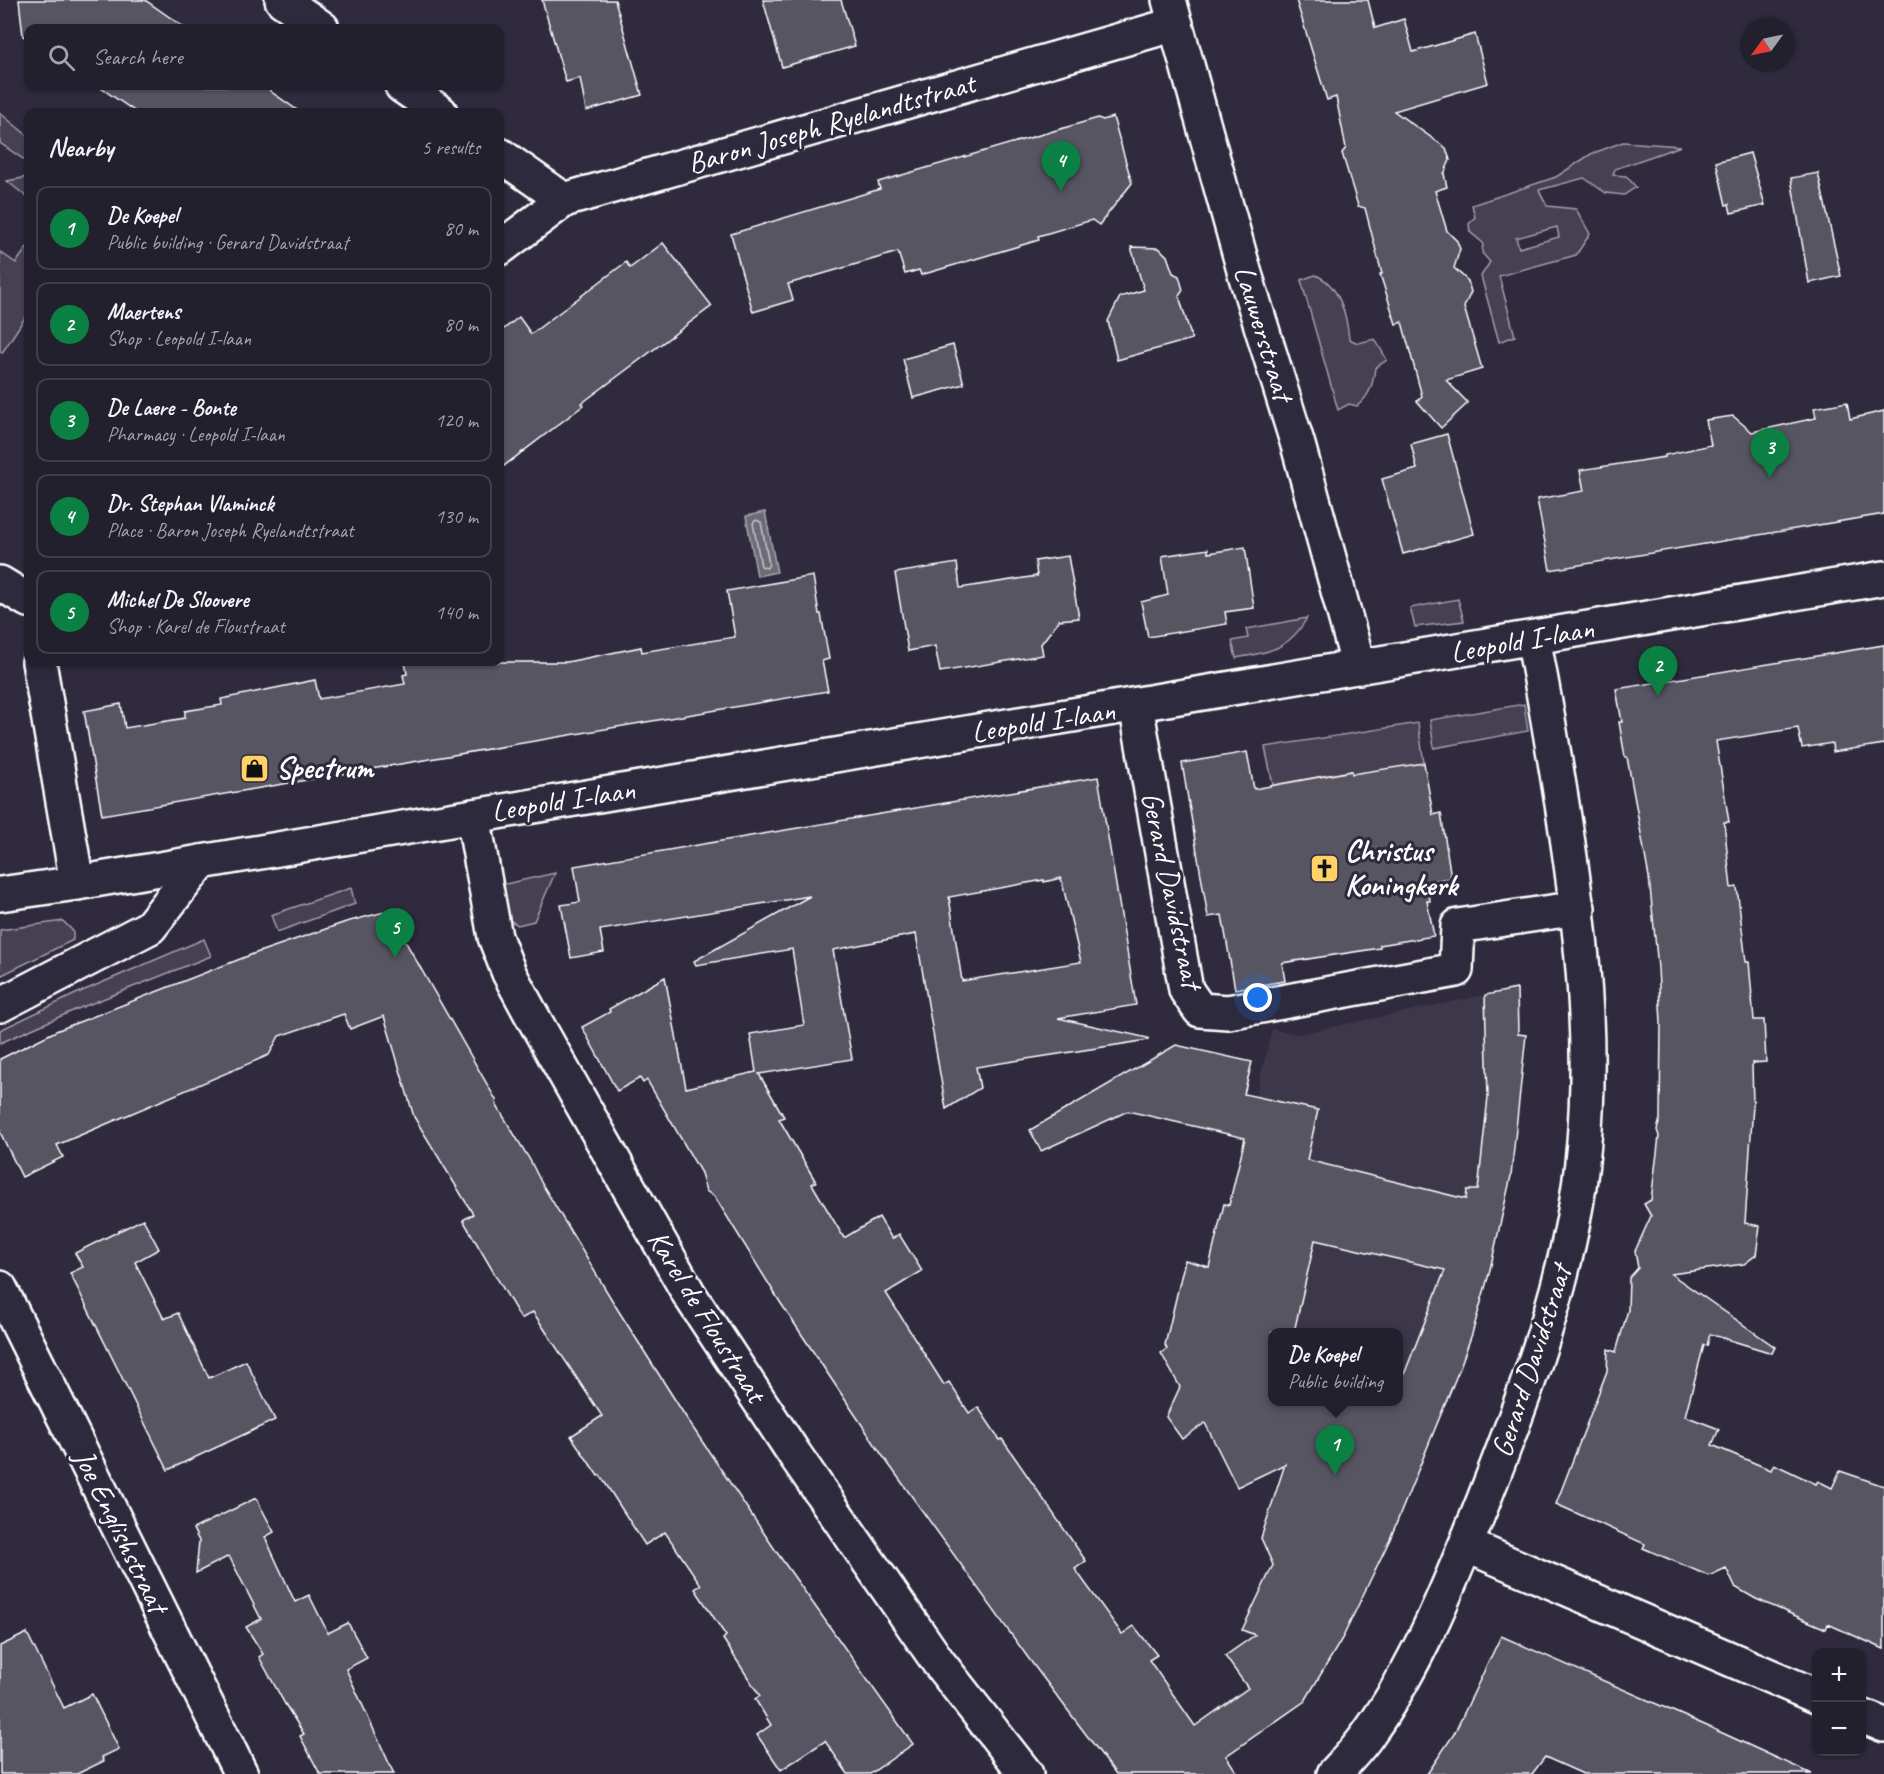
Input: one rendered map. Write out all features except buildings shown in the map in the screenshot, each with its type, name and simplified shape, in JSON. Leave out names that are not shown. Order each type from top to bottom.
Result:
[{"type":"street","points":[[282,0],[316,24]]},
{"type":"street","name":"Baron Joseph Ryelandtstraat","points":[[504,245],[564,200],[1173,12]]},
{"type":"street","name":"Lauwerstraat","points":[[1173,12],[1245,274],[1299,445],[1359,667]]},
{"type":"street","points":[[408,90],[434,108]]},
{"type":"street","points":[[504,157],[564,200]]},
{"type":"street","name":"Leopold I-laan","points":[[0,894],[77,883],[1884,578]]},
{"type":"street","points":[[0,583],[24,598]]},
{"type":"street","name":"Gerard Davidstraat","points":[[1334,1774],[1368,1736],[1398,1689],[1466,1545],[1528,1387],[1554,1305],[1573,1220],[1584,1134],[1587,1070],[1586,993],[1578,908],[1533,638]]},
{"type":"street","points":[[40,666],[77,883]]},
{"type":"street","name":"Gerard Davidstraat","points":[[1136,705],[1186,990],[1200,1010],[1228,1012],[1456,970],[1458,926],[1578,908]]},
{"type":"street","name":"Karel de Floustraat","points":[[473,816],[500,954],[530,1012],[690,1294],[795,1455],[939,1663],[1026,1774]]},
{"type":"street","points":[[0,1005],[150,927],[201,862]]},
{"type":"street","name":"Joe Englishstraat","points":[[0,1288],[241,1774]]},
{"type":"street","points":[[1466,1545],[1812,1694]]},
{"type":"street","points":[[1866,1718],[1884,1725]]},
{"type":"shaded area","points":[[0,113],[24,133],[24,160],[0,143]]},
{"type":"shaded area","points":[[1623,142],[1681,146],[1615,169],[1613,175],[1626,176],[1636,187],[1624,195],[1606,193],[1584,178],[1539,190],[1547,206],[1576,209],[1590,234],[1576,255],[1499,276],[1515,336],[1499,342],[1481,276],[1490,262],[1482,253],[1483,243],[1470,232],[1469,224],[1475,217],[1472,205],[1556,177],[1591,154]],"holes":[[[1557,227],[1559,237],[1519,248],[1516,238]]]},
{"type":"shaded area","points":[[24,178],[24,195],[7,181]]},
{"type":"shaded area","points":[[0,252],[16,263],[24,252],[24,319],[2,353],[0,351]]},
{"type":"shaded area","points":[[1315,275],[1330,285],[1336,293],[1344,311],[1349,339],[1358,343],[1375,339],[1387,360],[1375,368],[1370,389],[1357,406],[1349,404],[1338,410],[1301,280]]},
{"type":"shaded area","points":[[1458,599],[1464,621],[1415,627],[1410,608]]},
{"type":"shaded area","points":[[1307,618],[1293,637],[1277,648],[1236,658],[1232,641],[1248,638],[1246,629]]},
{"type":"shaded area","points":[[1524,704],[1528,731],[1434,748],[1430,720]]},
{"type":"shaded area","points":[[1418,723],[1424,763],[1352,776],[1351,771],[1273,785],[1265,747]]},
{"type":"shaded area","points":[[555,873],[534,921],[518,925],[507,919],[501,885]]},
{"type":"shaded area","points":[[351,888],[355,904],[277,932],[271,915]]},
{"type":"shaded area","points":[[63,921],[73,931],[73,940],[0,976],[0,930]]},
{"type":"shaded area","points":[[204,939],[211,956],[75,1010],[0,1043],[0,1030],[80,992]]},
{"type":"shaded area","points":[[1513,989],[1517,992],[1520,1092],[1513,1159],[1503,1214],[1472,1334],[1420,1470],[1179,1384],[1161,1353],[1185,1260],[1209,1266],[1229,1205],[1272,1029],[1299,1034]]},
{"type":"water","points":[[765,512],[777,572],[757,576],[746,516]]},
{"type":"place","name":"Dr. Stephan Vlaminck","points":[[1061,191]]},
{"type":"place","name":"De Laere - Bonte","points":[[1770,478]]},
{"type":"place","name":"Maertens","points":[[1658,696]]},
{"type":"place","name":"Spectrum","points":[[255,768]]},
{"type":"place","name":"Christus Koningkerk","points":[[1324,868]]},
{"type":"place","name":"Michel De Sloovere","points":[[395,958]]},
{"type":"place","name":"De Koepel","points":[[1335,1475]]}]
